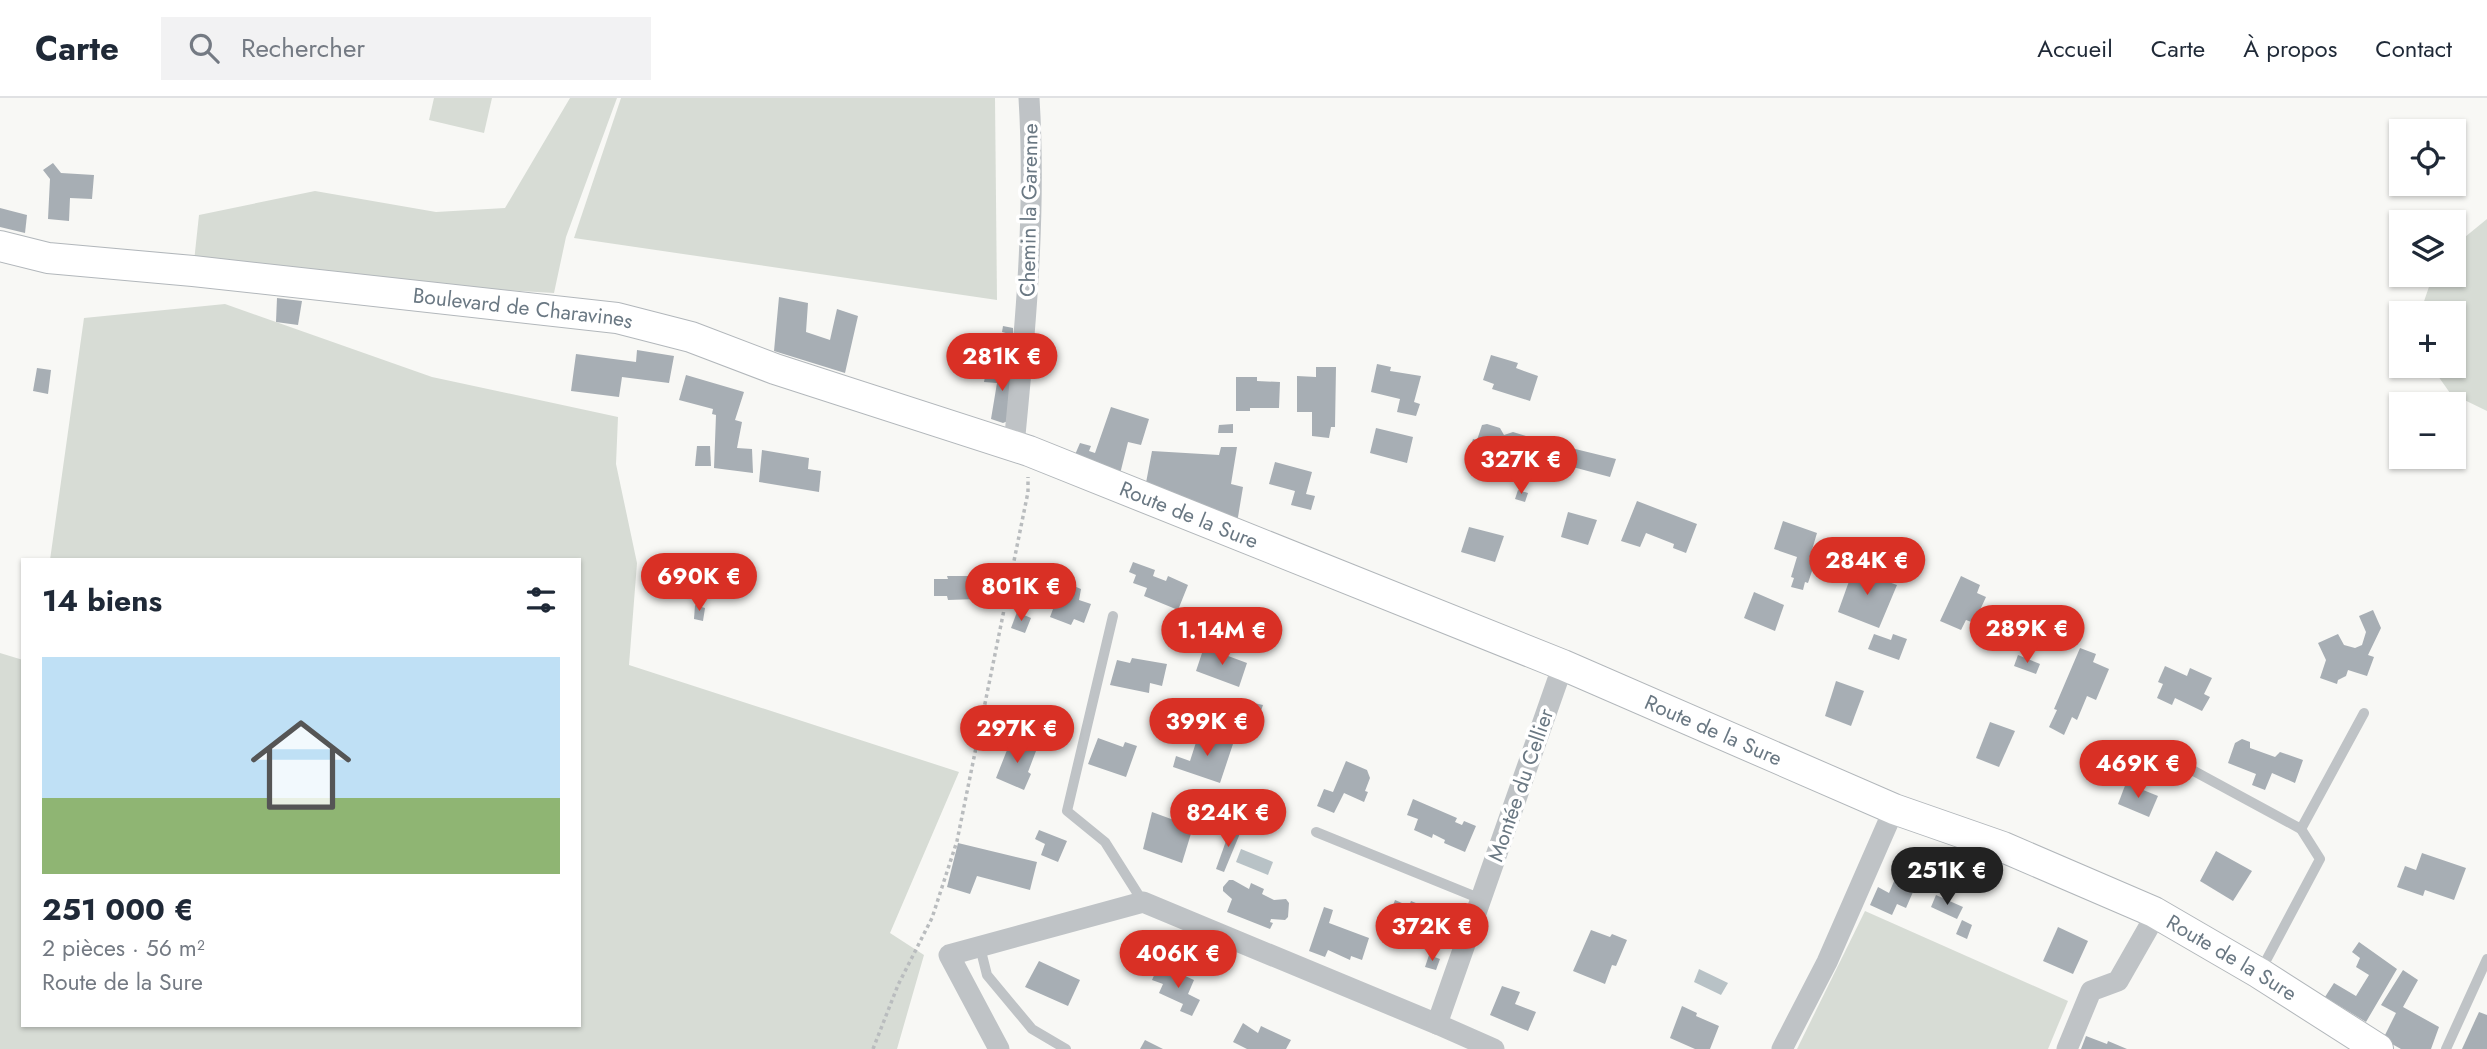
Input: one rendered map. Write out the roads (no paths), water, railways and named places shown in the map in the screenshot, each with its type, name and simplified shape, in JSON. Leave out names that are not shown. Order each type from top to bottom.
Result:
[{"type":"main road","name":"Boulevard de Charavines","points":[[0,246],[48,258],[206,272],[617,318],[691,337],[775,369],[1020,448]]},
{"type":"main road","name":"Route de la Sure","points":[[1020,448],[1563,665],[1894,809],[2003,847],[2154,912],[2259,973],[2378,1049]]},
{"type":"street","name":"Chemin la Garenne","points":[[1020,448],[1015,435],[1028,304],[1031,130],[1029,98]]},
{"type":"street","name":"Montée du Cellier","points":[[1437,1024],[1563,665]]},
{"type":"street","points":[[1782,1049],[1827,962],[1894,809]]},
{"type":"street","points":[[999,1049],[949,955],[1143,902],[1494,1049]]},
{"type":"street","points":[[2067,1049],[2091,991],[2118,981],[2150,925],[2154,912]]},
{"type":"lane","points":[[1113,616],[1067,811],[1105,842],[1143,902]]},
{"type":"lane","points":[[2301,829],[2364,713]]},
{"type":"lane","points":[[2192,770],[2301,829],[2320,859],[2259,973]]},
{"type":"lane","points":[[1316,832],[1481,899]]},
{"type":"lane","points":[[980,947],[987,975],[1032,1029],[1066,1049]]},
{"type":"lane","points":[[2446,1049],[2487,959]]}]
